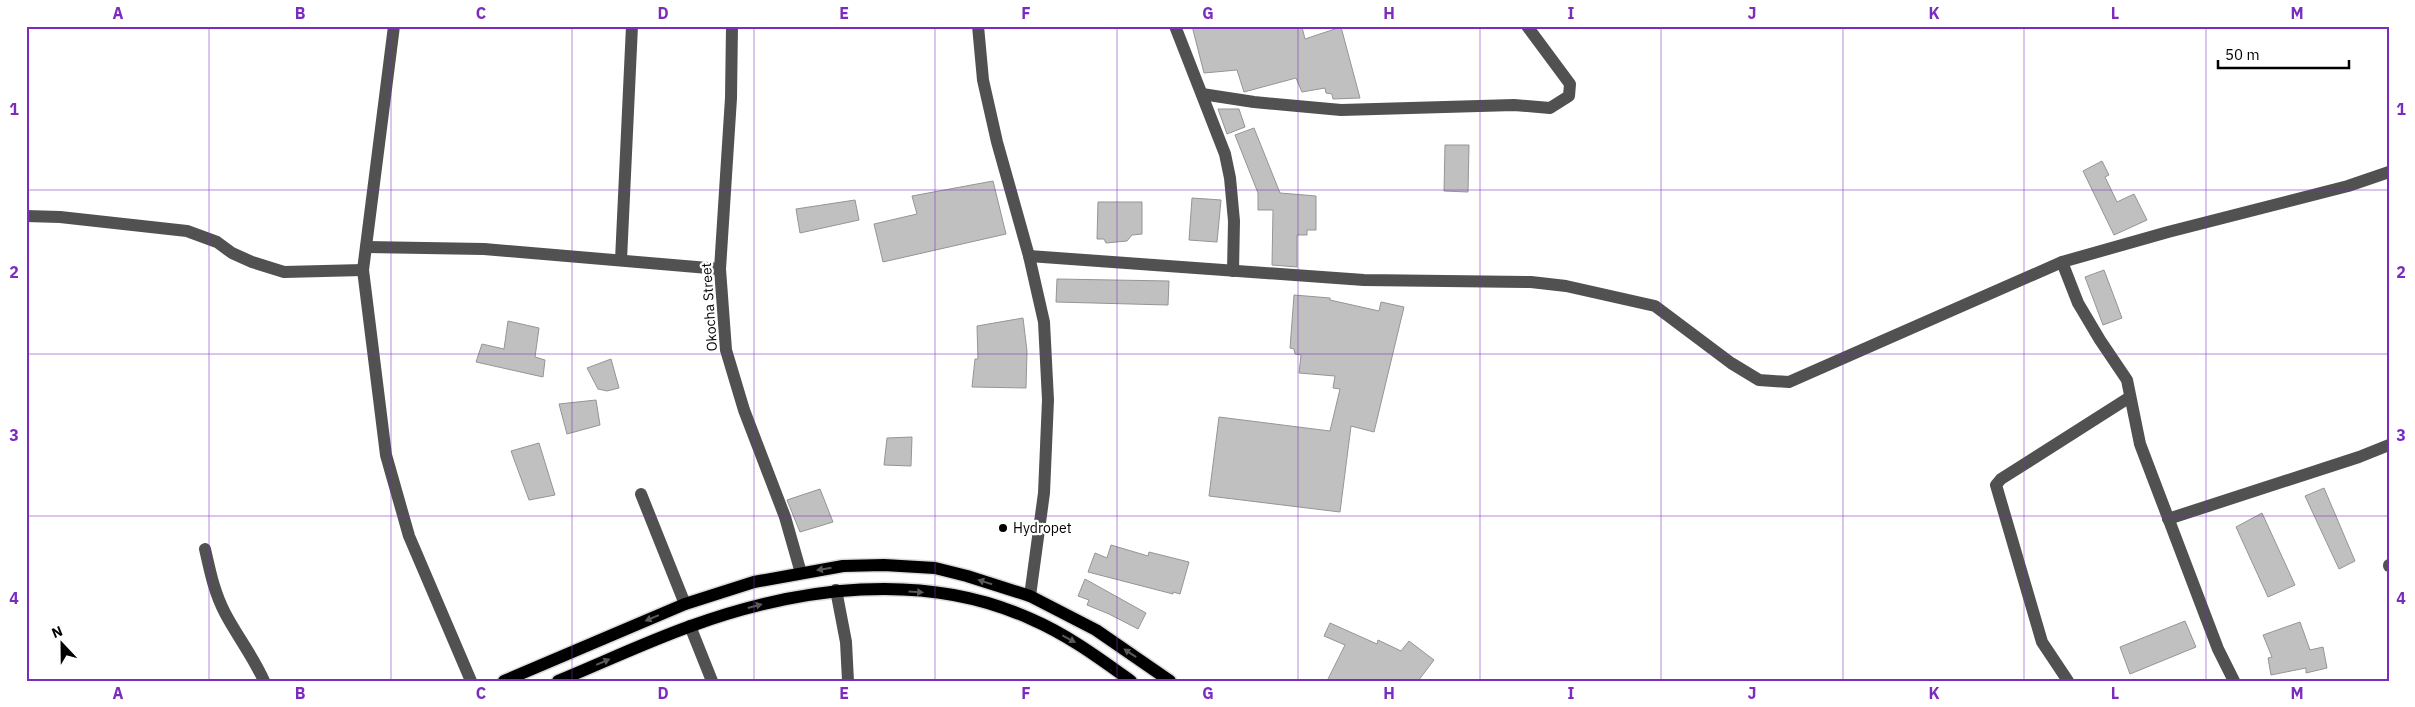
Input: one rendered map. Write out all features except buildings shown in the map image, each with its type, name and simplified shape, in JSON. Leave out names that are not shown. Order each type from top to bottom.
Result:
[{"type":"main road","points":[[504,681],[685,604],[754,582],[843,566],[884,565],[935,568],[1030,596],[1096,630],[1170,681]]},
{"type":"main road","points":[[558,681],[580,677],[690,626],[756,605],[836,590],[933,592],[994,606],[1031,619],[1084,647],[1131,681]]},
{"type":"street","points":[[394,26],[363,270],[386,455],[409,536],[471,681]]},
{"type":"street","points":[[621,260],[632,26]]},
{"type":"street","name":"Okocha Street","points":[[732,26],[731,98],[720,269],[726,350],[744,410],[785,517],[801,573]]},
{"type":"street","points":[[978,26],[983,80],[996,142],[1029,256],[1044,322],[1048,400],[1044,493],[1030,596]]},
{"type":"street","points":[[1175,26],[1225,154],[1230,178],[1234,221],[1233,271]]},
{"type":"street","points":[[1202,94],[1254,102],[1341,110],[1514,105],[1550,108],[1569,96],[1570,84],[1527,26]]},
{"type":"street","points":[[1029,256],[1364,280],[1531,282],[1566,286],[1655,306],[1731,363],[1759,380],[1789,382],[2062,262],[2168,232],[2348,186],[2389,172]]},
{"type":"street","points":[[26,216],[60,217],[187,231],[217,242],[232,253],[252,262],[284,272],[363,270]]},
{"type":"street","points":[[366,247],[484,250],[720,269]]},
{"type":"street","points":[[2062,262],[2078,302],[2100,340],[2127,380],[2140,444],[2218,649],[2234,681]]},
{"type":"street","points":[[2068,681],[2042,642],[1996,485],[2001,479],[2130,398]]},
{"type":"street","points":[[2168,519],[2359,457],[2389,445]]},
{"type":"street","points":[[641,494],[685,604]]},
{"type":"street","points":[[205,549],[214,589],[225,614],[253,657],[264,681]]},
{"type":"street","points":[[836,590],[846,642],[848,681]]},
{"type":"street","points":[[690,626],[712,681]]},
{"type":"place","name":"Hydropet","points":[[1003,528]]}]
